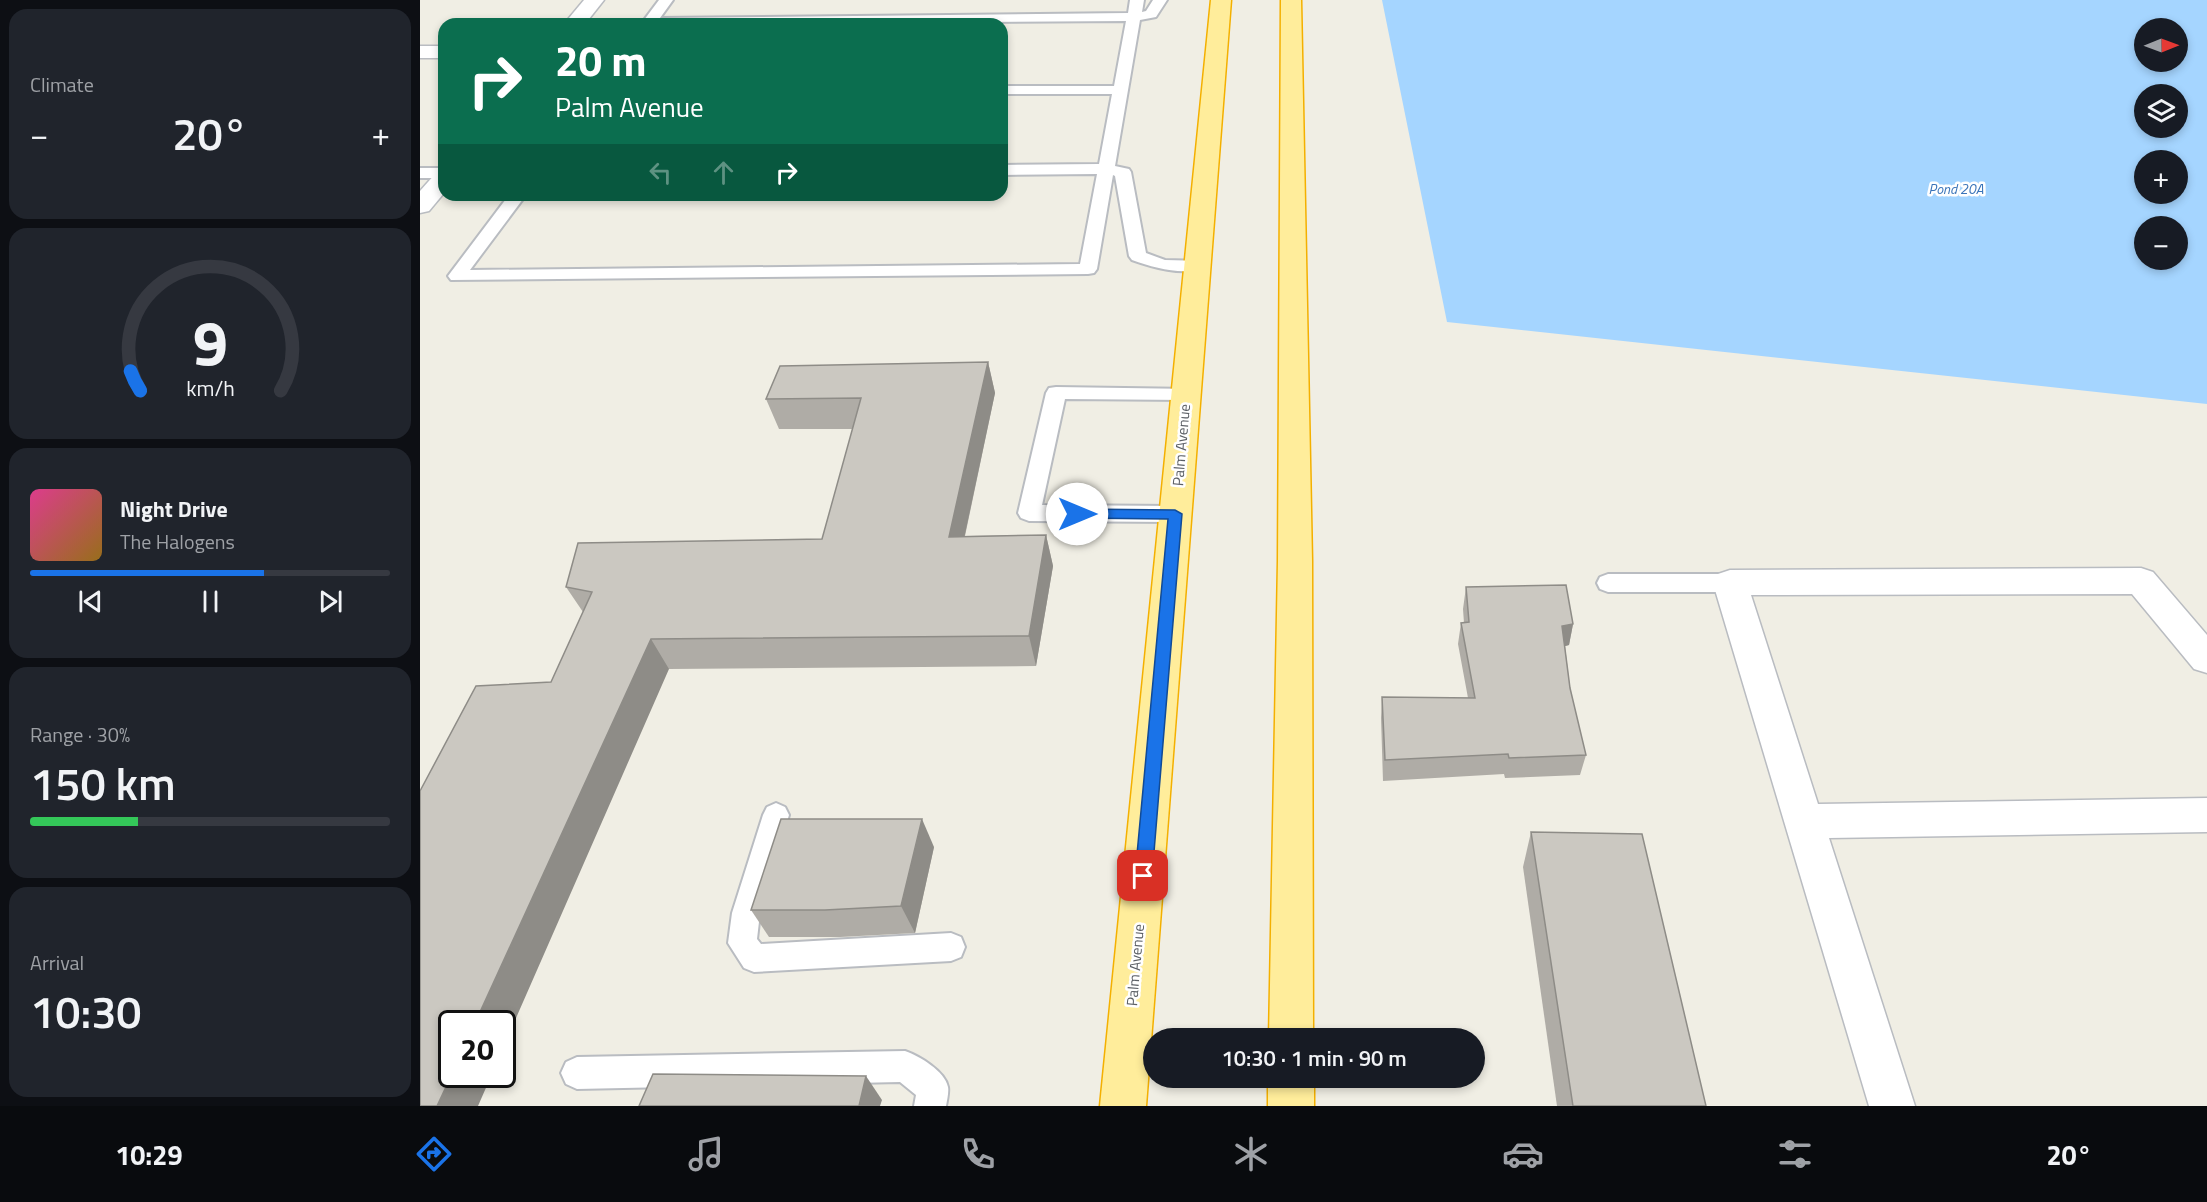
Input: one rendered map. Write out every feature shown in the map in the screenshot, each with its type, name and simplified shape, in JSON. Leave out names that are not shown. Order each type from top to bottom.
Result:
[{"type":"highway","name":"Palm Avenue","points":[[1123,1106],[1221,0]]},
{"type":"highway","points":[[1291,0],[1295,561],[1291,1028]]},
{"type":"highway","points":[[1291,1088],[1291,1106]]},
{"type":"street","points":[[579,18],[594,0]]},
{"type":"street","points":[[420,52],[438,52]]},
{"type":"street","points":[[420,206],[438,185]]},
{"type":"street","points":[[1892,1106],[1731,583],[2141,581],[2207,659]]},
{"type":"street","points":[[1804,820],[2207,815]]},
{"type":"lane","points":[[653,18],[666,0]]},
{"type":"lane","points":[[513,201],[457,276],[1088,269],[1137,0]]},
{"type":"lane","points":[[1008,19],[1134,17],[1151,14],[1160,0]]},
{"type":"lane","points":[[1008,90],[1121,90]]},
{"type":"lane","points":[[1008,170],[1106,169],[1123,172],[1138,256],[1163,265],[1198,265]]},
{"type":"lane","points":[[420,173],[438,173]]},
{"type":"lane","points":[[1175,514],[1029,513],[1056,393],[1186,394]]},
{"type":"lane","points":[[1608,583],[1731,583]]},
{"type":"lane","points":[[776,814],[746,913],[742,943],[754,958],[951,947]]},
{"type":"lane","points":[[577,1073],[905,1066],[933,1088],[930,1106]]},
{"type":"water","name":"Pond 20A","points":[[1382,0],[2207,0],[2207,404],[1447,322]]},
{"type":"building","points":[[988,362],[949,537],[1046,535],[1029,636],[651,639],[481,1010],[438,1010],[438,1088],[445,1088],[437,1106],[420,1106],[420,791],[476,686],[551,682],[592,592],[566,587],[578,543],[822,539],[861,398],[766,399],[780,366]]},
{"type":"building","points":[[1566,585],[1573,624],[1562,626],[1570,688],[1586,755],[1509,758],[1508,754],[1385,760],[1382,697],[1475,698],[1461,623],[1469,622],[1466,587]]},
{"type":"building","points":[[781,819],[922,819],[901,906],[825,910],[751,910]]},
{"type":"building","points":[[1531,832],[1642,834],[1706,1106],[1573,1106]]},
{"type":"building","points":[[653,1074],[866,1076],[859,1106],[639,1106]]},
{"type":"route","points":[[1077,514],[1175,514],[1143,876]]}]
